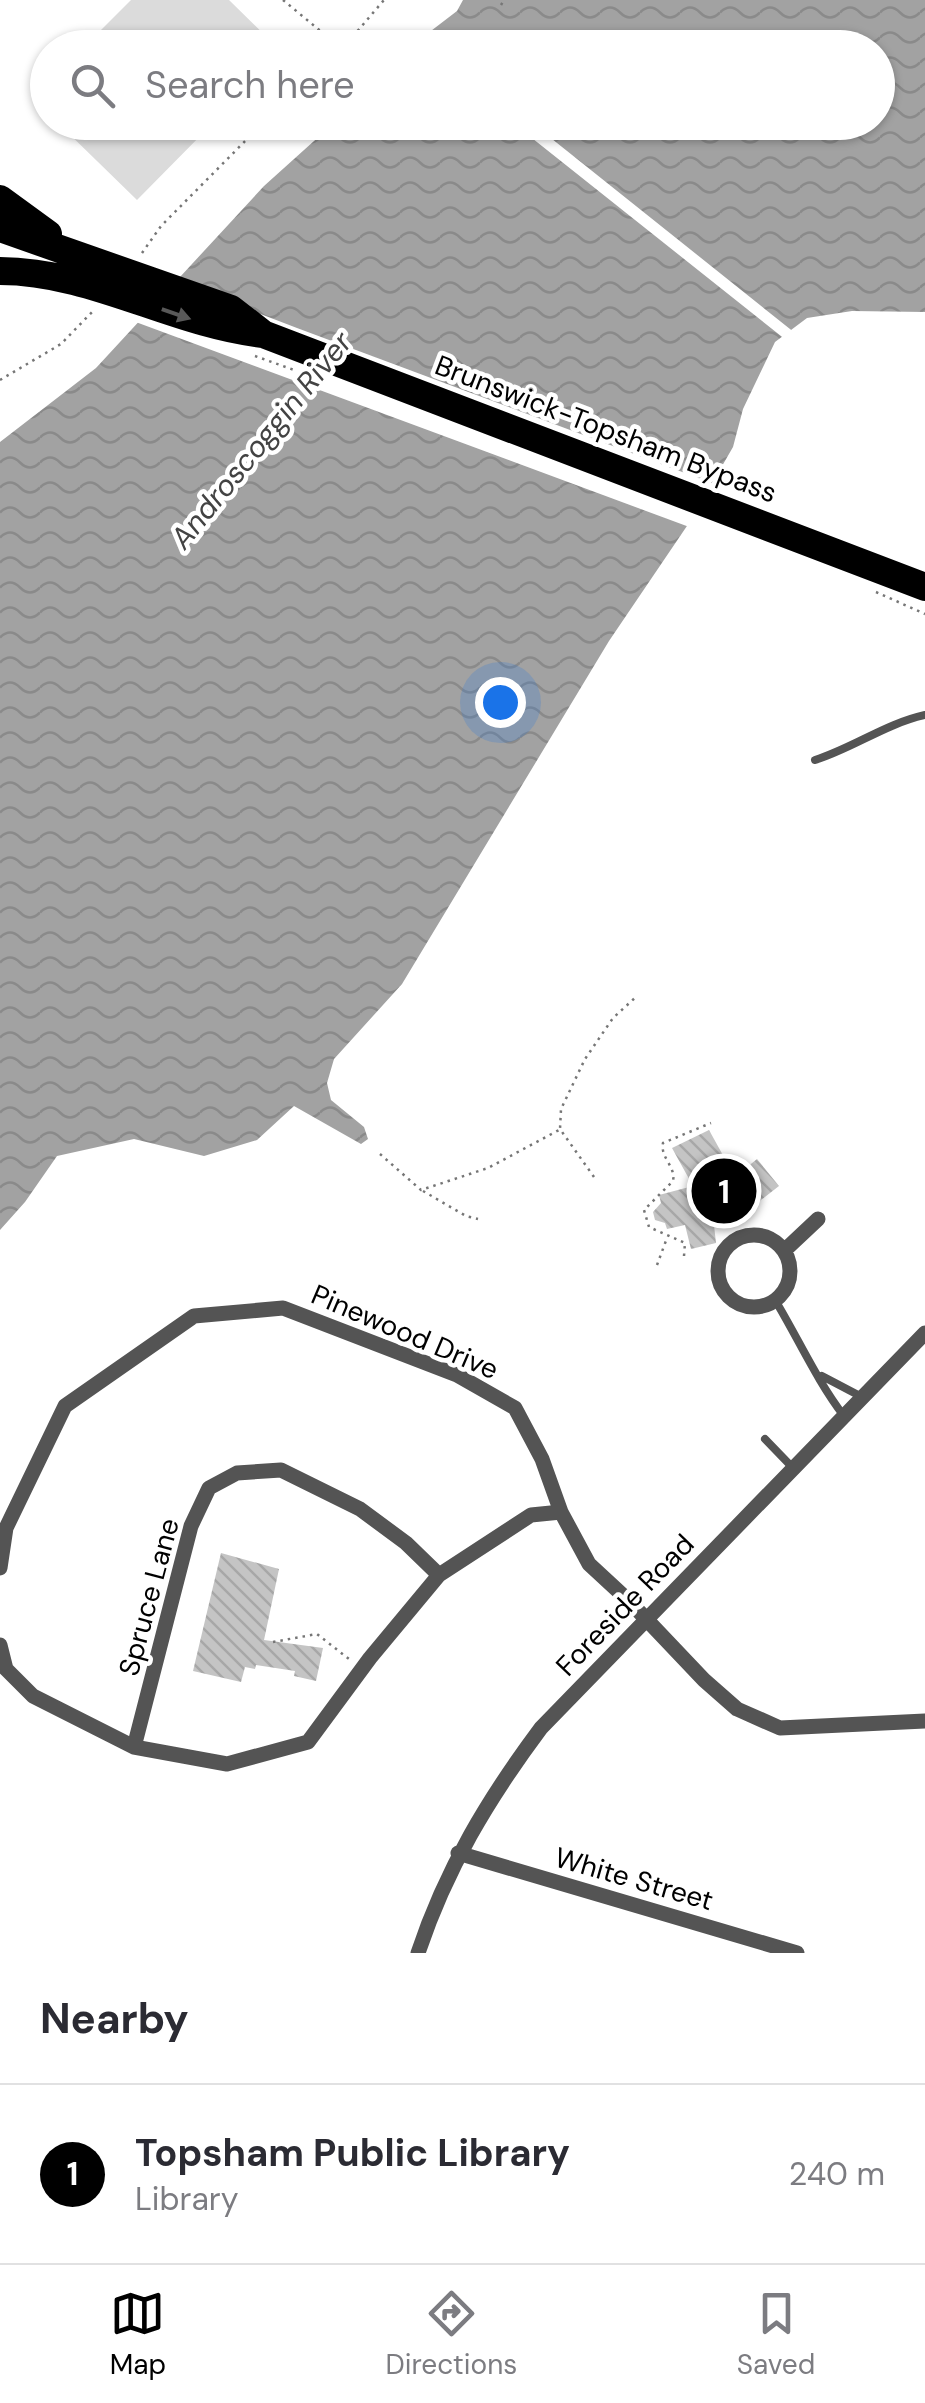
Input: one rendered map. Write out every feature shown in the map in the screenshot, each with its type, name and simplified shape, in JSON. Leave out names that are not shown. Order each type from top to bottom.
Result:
[{"type":"highway","points":[[0,199],[98,275]]},
{"type":"highway","points":[[0,228],[98,275]]},
{"type":"highway","points":[[0,256],[98,275]]},
{"type":"highway","points":[[0,271],[98,275]]},
{"type":"highway","name":"Brunswick-Topsham Bypass","points":[[98,275],[230,309],[264,334],[925,587]]},
{"type":"street","points":[[785,1250],[818,1219]]},
{"type":"street","points":[[755,1234],[767,1236],[785,1250],[791,1272],[784,1292],[776,1300],[754,1307],[733,1300],[720,1283],[720,1260],[733,1241],[755,1234]]},
{"type":"street","name":"Pinewood Drive","points":[[0,1568],[6,1528],[65,1406],[194,1316],[284,1308],[457,1375],[515,1408],[542,1459],[561,1512],[589,1564],[737,1709],[780,1728],[925,1721]]},
{"type":"street","name":"Foreside Road","points":[[418,1953],[458,1853],[495,1790],[541,1728],[925,1332]]},
{"type":"street","name":"Spruce Lane","points":[[134,1747],[191,1526],[209,1488],[236,1473],[281,1470],[360,1509],[406,1543],[439,1576]]},
{"type":"street","points":[[0,1644],[3,1671],[33,1696],[134,1747],[227,1764],[308,1742],[439,1576],[530,1515],[561,1512]]},
{"type":"street","name":"White Street","points":[[458,1853],[797,1953]]},
{"type":"lane","points":[[815,760],[884,728],[925,715]]},
{"type":"lane","points":[[776,1300],[826,1392],[844,1416]]},
{"type":"lane","points":[[820,1375],[862,1397]]},
{"type":"lane","points":[[766,1440],[793,1468]]},
{"type":"path","points":[[283,0],[320,30]]},
{"type":"path","points":[[358,30],[384,0]]},
{"type":"path","points":[[594,1176],[560,1129],[561,1109],[585,1059],[613,1018],[637,996]]},
{"type":"path","points":[[684,1256],[684,1243],[648,1228],[644,1217],[647,1203],[673,1181],[674,1170],[664,1154],[663,1143],[711,1123]]},
{"type":"path","points":[[422,1190],[488,1168],[560,1129]]},
{"type":"path","points":[[380,1154],[422,1190],[478,1219]]},
{"type":"path","points":[[657,1265],[668,1237]]},
{"type":"path","points":[[273,1642],[317,1634],[370,1665]]},
{"type":"path","points":[[302,1637],[303,1644]]},
{"type":"shaded area","points":[[131,0],[229,0],[260,30],[101,30]]},
{"type":"shaded area","points":[[75,140],[196,140],[137,200]]},
{"type":"water","name":"Androscoggin River","points":[[463,0],[925,0],[925,312],[852,311],[807,318],[775,342],[743,409],[733,447],[691,520],[609,641],[402,984],[334,1059],[327,1083],[331,1100],[364,1127],[368,1139],[361,1144],[294,1106],[257,1140],[204,1156],[134,1139],[57,1156],[0,1230],[0,442],[96,368],[264,186],[315,140],[895,140],[895,30],[432,30],[457,11]]},
{"type":"pier","points":[[534,140],[553,140],[795,333],[786,340]]},
{"type":"pier","points":[[170,279],[717,485],[692,528],[133,321]]},
{"type":"building","points":[[709,1130],[735,1177],[757,1159],[779,1186],[757,1203],[752,1197],[747,1201],[749,1205],[714,1225],[716,1243],[691,1249],[685,1225],[667,1229],[665,1223],[655,1220],[653,1212],[661,1203],[659,1195],[693,1186],[672,1148]]},
{"type":"building","points":[[221,1553],[279,1569],[264,1640],[323,1648],[316,1681],[294,1676],[295,1671],[256,1665],[255,1669],[245,1667],[241,1682],[193,1671]]},
{"type":"place","name":"Topsham Public Library","points":[[724,1191]]}]
